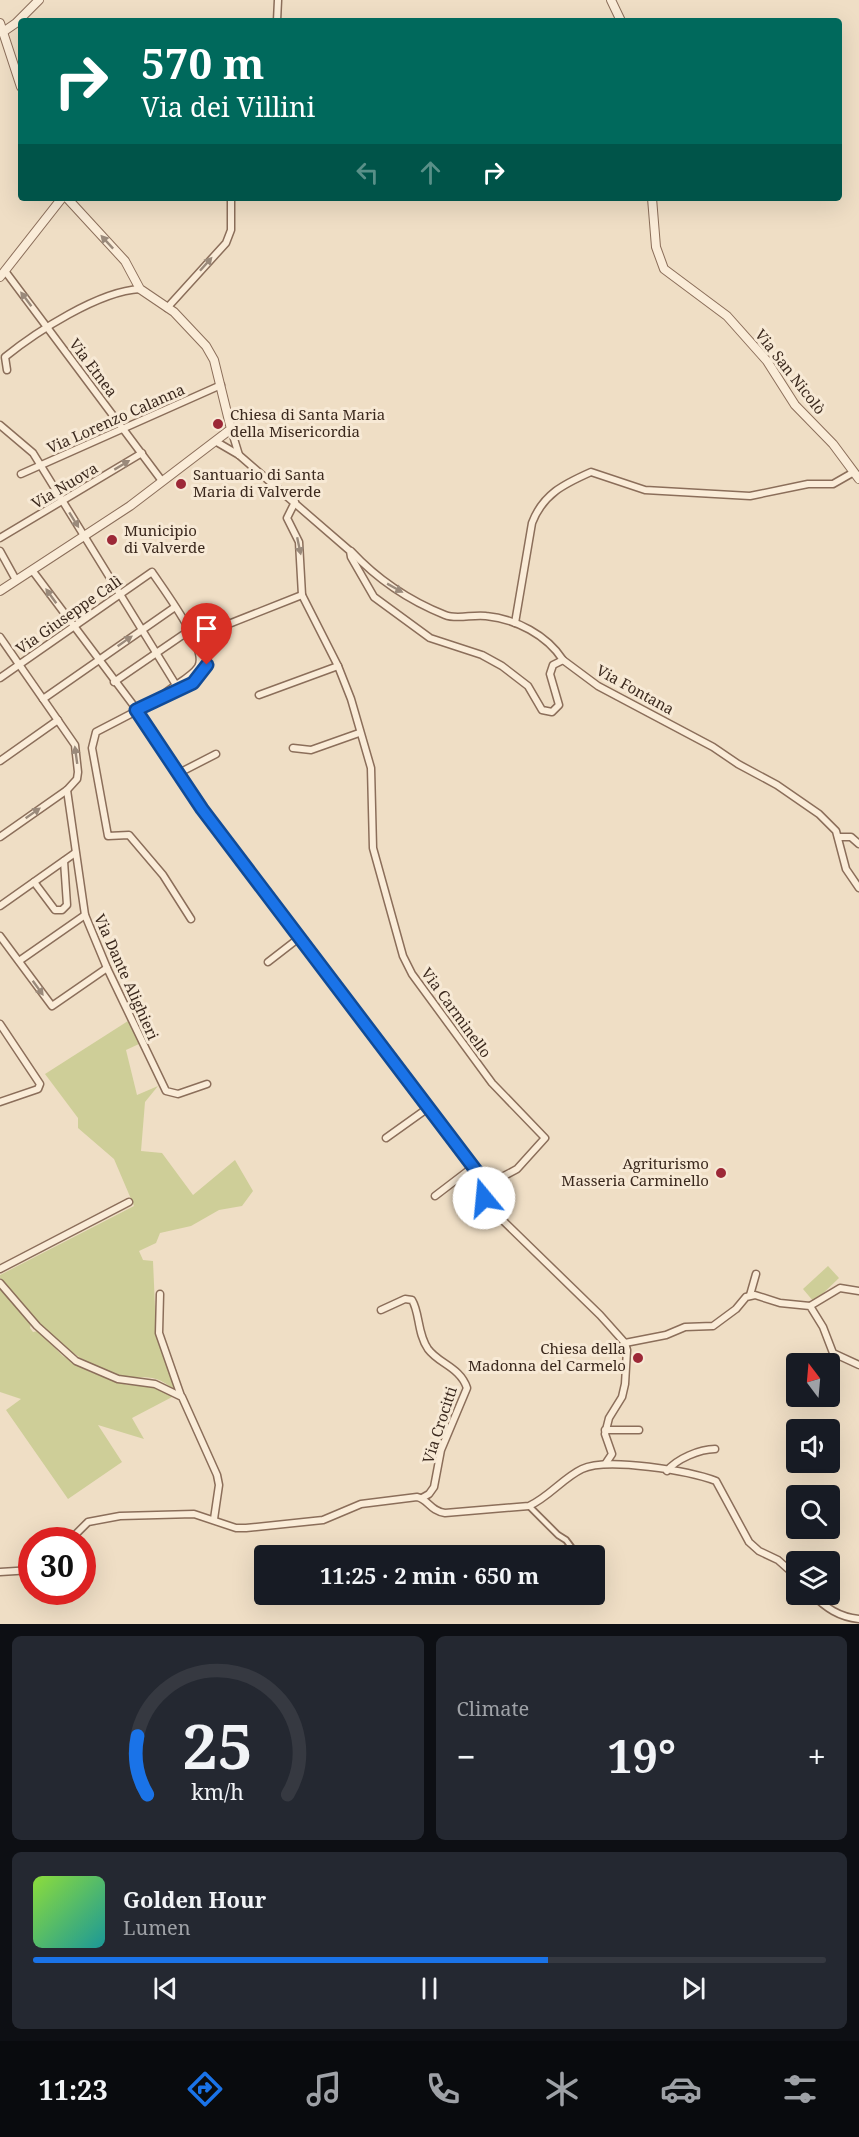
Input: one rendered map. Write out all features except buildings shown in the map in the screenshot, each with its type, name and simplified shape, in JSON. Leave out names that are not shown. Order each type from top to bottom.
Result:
[{"type":"street","points":[[18,18],[39,0]]},
{"type":"street","points":[[277,18],[278,0]]},
{"type":"street","points":[[611,0],[620,18]]},
{"type":"street","points":[[2,32],[18,18]]},
{"type":"street","points":[[0,23],[18,78]]},
{"type":"street","points":[[2,274],[60,201]]},
{"type":"street","points":[[70,201],[125,261],[140,289],[168,308],[206,346],[214,360],[239,455]]},
{"type":"street","points":[[168,308],[226,243],[231,230],[231,201]]},
{"type":"street","name":"Via San Nicolò","points":[[652,201],[656,247],[664,269],[727,316],[767,361],[795,405],[833,444],[857,476]]},
{"type":"street","name":"Via Etnea","points":[[2,274],[47,327],[162,481]]},
{"type":"street","points":[[7,370],[5,357],[47,327],[76,311],[115,295],[140,289]]},
{"type":"street","name":"Via Lorenzo Calanna","points":[[21,474],[221,385]]},
{"type":"street","points":[[0,425],[33,453],[176,684]]},
{"type":"street","points":[[0,591],[84,537],[231,429]]},
{"type":"street","points":[[215,441],[239,455],[350,551],[374,597],[430,638],[482,655],[502,666],[528,686],[538,706],[547,713],[557,709],[559,705],[550,674],[553,665],[563,660]]},
{"type":"street","name":"Via Nuova","points":[[0,538],[142,453]]},
{"type":"street","points":[[515,623],[532,523],[537,510],[547,497],[562,485],[591,472],[645,490],[750,496],[808,484],[833,484],[857,476]]},
{"type":"street","name":"Via Carminello","points":[[295,502],[287,518],[299,542],[302,595],[338,666],[351,699],[371,768],[371,827],[375,858],[408,965],[492,1083],[545,1138],[521,1166],[487,1185]]},
{"type":"street","points":[[0,551],[16,580]]},
{"type":"street","name":"Via Fontana","points":[[350,551],[378,578],[447,616],[486,616],[515,623],[536,633],[556,650],[563,660],[598,686],[657,716],[777,785],[819,814],[838,837],[846,869],[859,888]]},
{"type":"street","points":[[32,570],[136,710],[202,809],[487,1185],[484,1191],[487,1205],[593,1307],[625,1343],[627,1358],[624,1391],[605,1430],[605,1440],[612,1454],[606,1463]]},
{"type":"street","name":"Via Giuseppe Calì","points":[[0,678],[152,572],[175,607]]},
{"type":"street","points":[[191,919],[163,875],[129,835],[108,836],[92,740],[96,732],[193,683],[205,671],[211,631],[302,595]]},
{"type":"street","points":[[43,699],[175,607],[190,630],[200,660],[197,668],[159,700]]},
{"type":"street","points":[[114,682],[190,630]]},
{"type":"street","points":[[0,637],[75,745],[78,772],[77,779],[67,790],[0,837]]},
{"type":"street","points":[[259,694],[338,666]]},
{"type":"street","points":[[0,761],[58,720]]},
{"type":"street","points":[[293,748],[310,750],[359,733]]},
{"type":"street","points":[[179,773],[216,754]]},
{"type":"street","name":"Via Dante Alighieri","points":[[67,790],[85,915],[107,968],[166,1091],[178,1094],[207,1084]]},
{"type":"street","points":[[838,837],[851,837],[859,844]]},
{"type":"street","points":[[0,906],[75,853]]},
{"type":"street","points":[[34,882],[55,910],[62,910],[68,905],[64,861]]},
{"type":"street","points":[[19,962],[85,915]]},
{"type":"street","points":[[0,936],[52,1006],[107,968]]},
{"type":"street","points":[[268,962],[299,939]]},
{"type":"street","points":[[0,1024],[40,1084],[39,1089],[0,1102]]},
{"type":"street","points":[[386,1138],[428,1108]]},
{"type":"street","points":[[435,1196],[473,1167]]},
{"type":"street","points":[[0,1269],[129,1202]]},
{"type":"street","points":[[625,1343],[666,1335],[685,1327],[713,1326],[750,1295],[756,1274]]},
{"type":"street","points":[[0,1283],[37,1326],[76,1361],[118,1379],[155,1383],[182,1396]]},
{"type":"street","points":[[750,1295],[780,1303],[810,1306],[840,1288],[859,1291]]},
{"type":"street","points":[[160,1294],[159,1333],[182,1396],[217,1475],[219,1485],[214,1519]]},
{"type":"street","name":"Via Crocitti","points":[[381,1310],[405,1299],[412,1300],[418,1326],[429,1351],[454,1369],[467,1388],[441,1450],[434,1487],[422,1498]]},
{"type":"street","points":[[810,1306],[823,1327],[833,1353],[859,1365]]},
{"type":"street","points":[[605,1430],[639,1430]]},
{"type":"street","points":[[667,1471],[676,1461],[705,1449],[715,1449]]},
{"type":"street","points":[[83,1527],[97,1518],[166,1513],[214,1519],[236,1528],[255,1528],[323,1520],[372,1502],[422,1498],[436,1512],[445,1513],[529,1506],[541,1501],[582,1469],[606,1463],[667,1471],[716,1481],[749,1542],[759,1551],[778,1560],[786,1567]]},
{"type":"street","points":[[529,1506],[570,1545]]},
{"type":"street","points":[[0,1572],[18,1571]]},
{"type":"street","points":[[823,1605],[839,1615],[859,1619]]},
{"type":"green space","points":[[128,1021],[139,1044],[126,1050],[137,1095],[158,1086],[145,1102],[141,1151],[162,1153],[193,1195],[235,1160],[253,1191],[242,1206],[219,1210],[191,1226],[160,1233],[156,1243],[139,1251],[143,1260],[153,1261],[156,1330],[176,1390],[156,1379],[115,1375],[81,1358],[51,1335],[0,1278],[0,1275],[134,1206],[114,1159],[78,1128],[78,1118],[45,1074]]},
{"type":"green space","points":[[828,1266],[839,1278],[814,1302],[803,1289]]},
{"type":"green space","points":[[0,1288],[31,1323],[30,1328],[33,1332],[38,1331],[63,1356],[90,1372],[127,1385],[154,1386],[174,1396],[132,1418],[144,1439],[98,1425],[122,1462],[68,1499],[6,1410],[21,1399],[0,1392]]},
{"type":"place","name":"Chiesa di Santa Maria della Misericordia","points":[[218,424]]},
{"type":"place","name":"Santuario di Santa Maria di Valverde","points":[[181,484]]},
{"type":"place","name":"Municipio di Valverde","points":[[112,540]]},
{"type":"place","name":"Agriturismo Masseria Carminello","points":[[721,1173]]},
{"type":"place","name":"Chiesa della Madonna del Carmelo","points":[[638,1358]]},
{"type":"route","points":[[207,665],[200,678],[193,683],[136,710],[202,809],[487,1185],[484,1198]]}]
